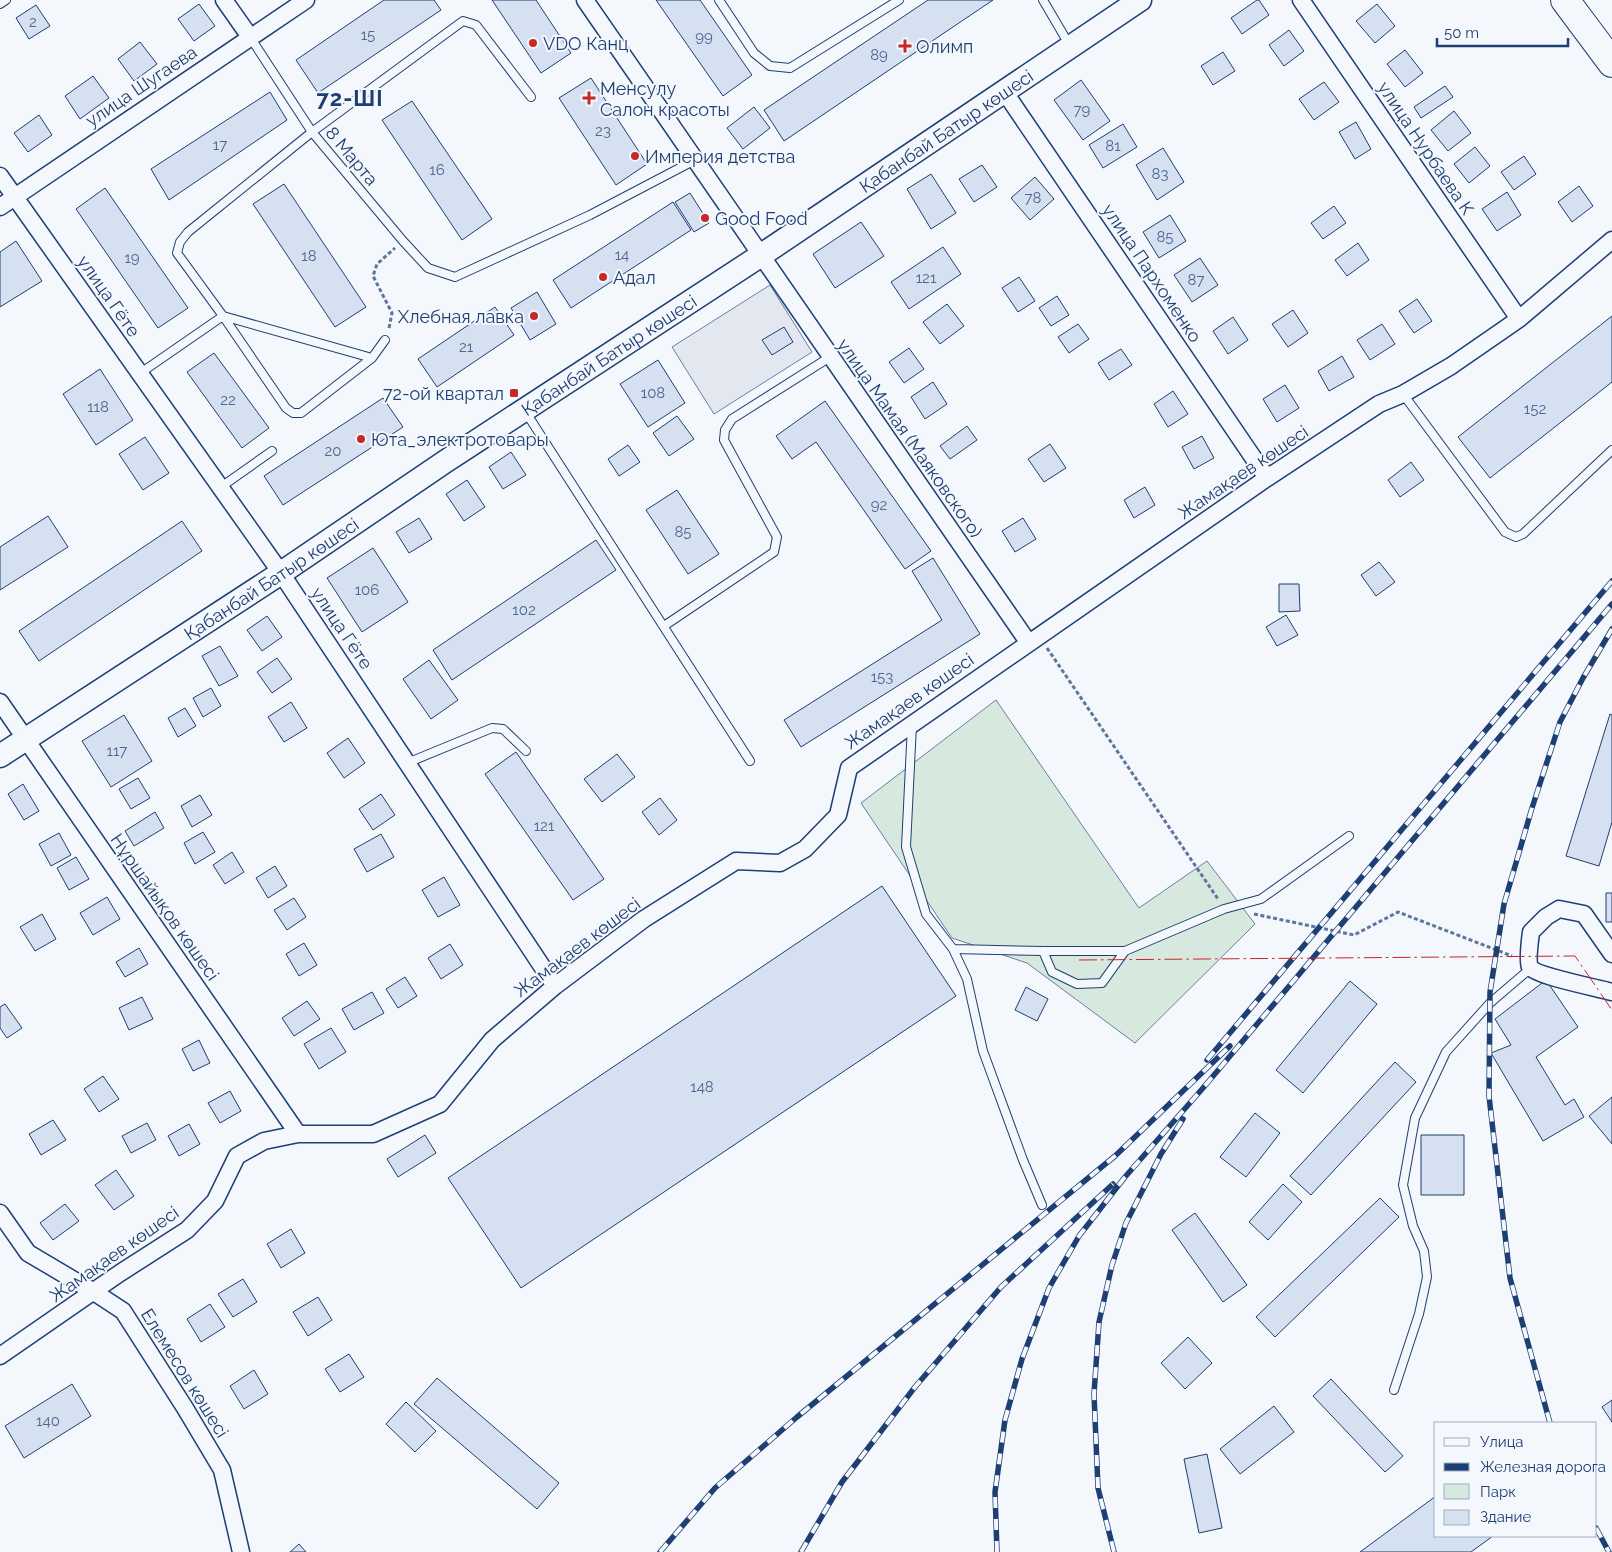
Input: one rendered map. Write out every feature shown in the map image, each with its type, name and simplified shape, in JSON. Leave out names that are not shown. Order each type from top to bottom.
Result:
[{"type":"highway","points":[[1565,0],[1612,63]]},
{"type":"main road","name":"Қабанбай Батыр көшесі","points":[[0,756],[281,573],[446,460],[760,256],[1140,0]]},
{"type":"street","points":[[224,0],[250,37]]},
{"type":"street","name":"улица Шугаева","points":[[0,206],[306,0]]},
{"type":"street","name":"улица Мамая (Маяковского)","points":[[585,0],[830,357],[1033,639]]},
{"type":"street","name":"улица Нурбаева К","points":[[1301,0],[1519,319]]},
{"type":"street","name":"улица Пархоменко","points":[[1004,91],[1267,478]]},
{"type":"street","name":"улица Гёте","points":[[0,176],[281,573],[555,986]]},
{"type":"street","name":"Жамақаев көшесі","points":[[0,1356],[187,1230],[215,1201],[237,1156],[264,1140],[298,1134],[373,1134],[440,1104],[492,1040],[555,986],[644,919],[736,861],[780,863],[805,848],[838,815],[849,768],[1267,478],[1379,404],[1403,394],[1451,366],[1519,319],[1612,240]]},
{"type":"street","name":"Нұршайықов көшесі","points":[[0,702],[298,1134]]},
{"type":"street","points":[[1612,954],[1584,914],[1559,909],[1546,917],[1531,932],[1530,965],[1536,972],[1546,977],[1571,981],[1612,992]]},
{"type":"street","name":"Елемесов көшесі","points":[[0,1213],[28,1253],[94,1292],[122,1312],[185,1408],[222,1470],[241,1552]]},
{"type":"lane","points":[[0,4],[6,0]]},
{"type":"lane","points":[[719,0],[754,53],[770,66],[790,68],[899,0]]},
{"type":"lane","points":[[1043,0],[1070,46]]},
{"type":"lane","points":[[385,340],[372,358],[301,413],[293,413],[286,408],[177,252],[180,242],[188,232],[312,132],[463,21],[476,25],[531,97]]},
{"type":"lane","name":"8 Марта","points":[[250,37],[312,132],[403,241],[428,268],[455,277],[590,215],[695,160]]},
{"type":"lane","points":[[223,316],[372,358]]},
{"type":"lane","points":[[139,374],[223,316]]},
{"type":"lane","points":[[664,626],[774,552],[777,537],[724,440],[725,430],[732,419],[830,357]]},
{"type":"lane","points":[[1403,394],[1505,532],[1516,537],[1523,534],[1612,450]]},
{"type":"lane","points":[[525,410],[750,760]]},
{"type":"lane","points":[[221,487],[272,451]]},
{"type":"lane","points":[[912,723],[906,848],[926,914],[953,948],[967,979],[983,1051],[1023,1160],[1042,1205]]},
{"type":"lane","points":[[407,763],[492,728],[503,729],[526,751]]},
{"type":"lane","points":[[953,948],[1125,951],[1224,909],[1261,899],[1349,836]]},
{"type":"lane","points":[[1043,951],[1052,972],[1077,984],[1102,982],[1125,951]]},
{"type":"lane","points":[[1394,1390],[1419,1314],[1427,1278],[1424,1251],[1413,1226],[1403,1185],[1415,1118],[1446,1052],[1490,1003],[1530,965]]},
{"type":"path","points":[[385,340],[392,313],[373,276],[377,264],[403,241]]},
{"type":"path","points":[[1033,639],[1224,909],[1354,935],[1398,912],[1530,965]]},
{"type":"green space","points":[[996,700],[1139,908],[1207,861],[1255,924],[1135,1043],[1027,963],[952,938],[861,803]]},
{"type":"shaded area","points":[[770,285],[812,352],[714,414],[672,347]]},
{"type":"building","points":[[384,0],[434,0],[441,10],[318,93],[296,60]]},
{"type":"building","points":[[492,0],[536,0],[571,53],[541,73]]},
{"type":"building","points":[[656,0],[700,0],[752,75],[723,96]]},
{"type":"building","points":[[928,0],[993,0],[784,141],[764,110]]},
{"type":"building","points":[[1259,0],[1269,15],[1242,34],[1231,18]]},
{"type":"building","points":[[199,4],[215,26],[194,41],[178,19]]},
{"type":"building","points":[[1377,4],[1395,26],[1375,43],[1356,21]]},
{"type":"building","points":[[36,5],[50,26],[29,39],[16,18]]},
{"type":"building","points":[[1289,30],[1304,51],[1284,66],[1269,45]]},
{"type":"building","points":[[140,42],[157,64],[134,81],[118,59]]},
{"type":"building","points":[[1405,50],[1423,73],[1405,87],[1387,64]]},
{"type":"building","points":[[1223,52],[1235,71],[1213,85],[1201,66]]},
{"type":"building","points":[[93,76],[109,98],[80,119],[65,96]]},
{"type":"building","points":[[591,78],[647,164],[616,185],[559,98]]},
{"type":"building","points":[[1081,80],[1110,121],[1083,140],[1054,100]]},
{"type":"building","points":[[1324,82],[1339,102],[1314,120],[1299,99]]},
{"type":"building","points":[[1445,86],[1453,97],[1421,118],[1414,107]]},
{"type":"building","points":[[270,92],[287,120],[169,200],[151,169]]},
{"type":"building","points":[[412,101],[492,219],[462,240],[382,120]]},
{"type":"building","points":[[754,107],[770,128],[743,149],[727,128]]},
{"type":"building","points":[[1454,111],[1471,133],[1448,151],[1431,130]]},
{"type":"building","points":[[39,115],[52,135],[28,152],[14,133]]},
{"type":"building","points":[[1356,122],[1371,149],[1355,159],[1339,132]]},
{"type":"building","points":[[1123,124],[1137,147],[1103,168],[1089,145]]},
{"type":"building","points":[[1475,147],[1490,166],[1469,183],[1454,164]]},
{"type":"building","points":[[1163,148],[1184,182],[1157,200],[1136,165]]},
{"type":"building","points":[[1524,156],[1536,174],[1514,190],[1501,172]]},
{"type":"building","points":[[982,165],[997,187],[974,202],[959,179]]},
{"type":"building","points":[[931,174],[956,213],[931,229],[907,189]]},
{"type":"building","points":[[1035,177],[1054,199],[1030,220],[1011,198]]},
{"type":"building","points":[[284,184],[366,307],[335,327],[253,204]]},
{"type":"building","points":[[1579,186],[1593,206],[1572,222],[1558,202]]},
{"type":"building","points":[[105,188],[188,308],[158,328],[76,209]]},
{"type":"building","points":[[1507,192],[1521,215],[1497,231],[1482,209]]},
{"type":"building","points":[[690,193],[709,223],[694,232],[675,202]]},
{"type":"building","points":[[673,202],[691,230],[571,308],[553,280]]},
{"type":"building","points":[[1334,206],[1346,223],[1323,239],[1311,223]]},
{"type":"building","points":[[1170,215],[1186,241],[1159,258],[1143,232]]},
{"type":"building","points":[[861,222],[884,256],[835,288],[813,254]]},
{"type":"building","points":[[16,241],[42,281],[0,307],[0,252]]},
{"type":"building","points":[[1358,243],[1369,260],[1347,276],[1335,260]]},
{"type":"building","points":[[943,247],[961,274],[909,309],[891,282]]},
{"type":"building","points":[[1200,258],[1218,285],[1192,302],[1174,275]]},
{"type":"building","points":[[1019,277],[1035,301],[1018,312],[1002,288]]},
{"type":"building","name":"Хлебная лавка","points":[[537,292],[556,324],[530,340],[511,308]]},
{"type":"building","points":[[1057,296],[1069,315],[1051,326],[1039,308]]},
{"type":"building","points":[[1417,299],[1432,321],[1414,333],[1399,311]]},
{"type":"building","points":[[947,304],[964,326],[940,344],[923,322]]},
{"type":"building","points":[[495,307],[514,335],[437,387],[418,359]]},
{"type":"building","points":[[1293,310],[1308,333],[1288,347],[1272,324]]},
{"type":"building","points":[[1612,316],[1612,382],[1490,478],[1458,437]]},
{"type":"building","points":[[1233,317],[1248,340],[1228,354],[1213,331]]},
{"type":"building","points":[[1078,324],[1089,339],[1069,353],[1058,337]]},
{"type":"building","points":[[1382,324],[1395,344],[1370,360],[1357,340]]},
{"type":"building","points":[[784,327],[793,342],[772,355],[762,340]]},
{"type":"building","points":[[909,348],[924,369],[904,383],[889,362]]},
{"type":"building","points":[[1121,349],[1132,365],[1109,380],[1098,363]]},
{"type":"building","points":[[214,353],[269,428],[242,448],[187,372]]},
{"type":"building","points":[[1342,356],[1354,377],[1329,391],[1318,371]]},
{"type":"building","points":[[658,360],[685,403],[648,427],[620,384]]},
{"type":"building","points":[[100,369],[133,420],[96,445],[63,394]]},
{"type":"building","points":[[933,382],[947,404],[925,419],[911,397]]},
{"type":"building","points":[[1285,385],[1299,408],[1277,422],[1263,399]]},
{"type":"building","points":[[1173,391],[1188,414],[1168,427],[1154,404]]},
{"type":"building","points":[[383,398],[403,427],[283,505],[264,476]]},
{"type":"building","points":[[825,401],[931,551],[905,569],[816,442],[792,459],[776,436]]},
{"type":"building","points":[[677,416],[694,439],[669,456],[653,433]]},
{"type":"building","points":[[967,426],[977,440],[950,459],[940,446]]},
{"type":"building","points":[[1202,436],[1214,458],[1194,469],[1182,447]]},
{"type":"building","points":[[145,437],[169,473],[143,490],[119,454]]},
{"type":"building","points":[[1050,444],[1066,468],[1044,482],[1028,459]]},
{"type":"building","points":[[628,445],[640,462],[619,476],[608,459]]},
{"type":"building","points":[[511,452],[526,475],[503,489],[489,467]]},
{"type":"building","points":[[1411,462],[1424,480],[1400,497],[1388,480]]},
{"type":"building","points":[[467,480],[485,507],[464,521],[446,494]]},
{"type":"building","points":[[1145,487],[1155,505],[1134,518],[1124,500]]},
{"type":"building","points":[[677,490],[719,554],[688,574],[646,510]]},
{"type":"building","points":[[48,516],[68,547],[0,590],[0,547]]},
{"type":"building","points":[[419,518],[432,539],[409,553],[396,532]]},
{"type":"building","points":[[1023,518],[1036,539],[1015,552],[1002,531]]},
{"type":"building","points":[[182,521],[202,551],[39,661],[19,631]]},
{"type":"building","points":[[596,540],[616,570],[452,680],[433,650]]},
{"type":"building","points":[[373,548],[408,602],[362,632],[327,578]]},
{"type":"building","points":[[933,558],[980,634],[801,747],[784,720],[942,620],[912,571]]},
{"type":"building","points":[[1379,562],[1395,582],[1376,596],[1361,575]]},
{"type":"building","points":[[1279,584],[1299,584],[1300,611],[1279,612]]},
{"type":"building","points":[[1286,615],[1298,635],[1277,646],[1266,627]]},
{"type":"building","points":[[267,616],[282,637],[262,651],[247,630]]},
{"type":"building","points":[[220,646],[238,676],[219,686],[202,656]]},
{"type":"building","points":[[277,658],[292,679],[272,693],[257,672]]},
{"type":"building","points":[[429,660],[458,700],[431,719],[403,679]]},
{"type":"building","points":[[211,688],[221,706],[203,717],[193,698]]},
{"type":"building","points":[[291,702],[307,728],[284,742],[268,717]]},
{"type":"building","points":[[185,708],[196,726],[178,737],[168,718]]},
{"type":"building","points":[[1610,714],[1612,715],[1612,822],[1599,866],[1566,856]]},
{"type":"building","points":[[124,715],[152,761],[111,787],[82,741]]},
{"type":"building","points":[[348,738],[365,763],[344,778],[327,753]]},
{"type":"building","points":[[516,752],[604,879],[573,900],[485,774]]},
{"type":"building","points":[[617,754],[635,777],[602,802],[584,779]]},
{"type":"building","points":[[138,778],[150,798],[131,809],[119,789]]},
{"type":"building","points":[[23,784],[39,811],[24,820],[8,794]]},
{"type":"building","points":[[381,794],[395,815],[373,830],[359,809]]},
{"type":"building","points":[[200,795],[212,815],[192,827],[181,806]]},
{"type":"building","points":[[660,798],[677,820],[659,835],[642,812]]},
{"type":"building","points":[[155,812],[164,828],[134,846],[125,831]]},
{"type":"building","points":[[203,832],[215,852],[195,864],[184,843]]},
{"type":"building","points":[[59,833],[71,855],[51,866],[39,844]]},
{"type":"building","points":[[381,834],[394,857],[367,872],[354,849]]},
{"type":"building","points":[[232,852],[244,872],[225,884],[213,865]]},
{"type":"building","points":[[76,857],[89,879],[69,890],[57,868]]},
{"type":"building","points":[[275,866],[287,886],[268,898],[256,878]]},
{"type":"building","points":[[444,877],[460,905],[438,917],[422,890]]},
{"type":"building","points":[[882,886],[956,996],[521,1288],[448,1178]]},
{"type":"building","points":[[1606,893],[1612,893],[1612,922],[1606,922]]},
{"type":"building","points":[[107,897],[120,919],[93,935],[80,913]]},
{"type":"building","points":[[294,898],[306,917],[287,930],[274,910]]},
{"type":"building","points":[[42,914],[56,939],[35,951],[20,927]]},
{"type":"building","points":[[304,943],[317,965],[299,976],[286,954]]},
{"type":"building","points":[[450,944],[463,965],[441,979],[428,958]]},
{"type":"building","points":[[139,948],[148,964],[125,977],[116,962]]},
{"type":"building","points":[[405,977],[417,996],[398,1008],[386,989]]},
{"type":"building","points":[[1546,980],[1578,1027],[1536,1057],[1565,1105],[1574,1099],[1584,1117],[1543,1141],[1491,1053],[1511,1045],[1495,1019]]},
{"type":"building","points":[[1350,981],[1377,1004],[1303,1093],[1276,1070]]},
{"type":"building","points":[[1026,987],[1048,999],[1037,1021],[1015,1010]]},
{"type":"building","points":[[372,992],[384,1013],[354,1030],[342,1009]]},
{"type":"building","points":[[142,997],[153,1019],[129,1030],[119,1008]]},
{"type":"building","points":[[307,1001],[320,1019],[294,1036],[282,1018]]},
{"type":"building","points":[[5,1004],[22,1028],[7,1038],[0,1028],[0,1007]]},
{"type":"building","points":[[331,1028],[346,1052],[319,1069],[304,1044]]},
{"type":"building","points":[[199,1040],[210,1063],[193,1071],[182,1049]]},
{"type":"building","points":[[1395,1062],[1416,1082],[1311,1195],[1290,1176]]},
{"type":"building","points":[[103,1076],[119,1099],[99,1112],[84,1089]]},
{"type":"building","points":[[230,1091],[241,1111],[220,1123],[208,1103]]},
{"type":"building","points":[[1612,1097],[1612,1144],[1589,1116]]},
{"type":"building","points":[[1255,1113],[1280,1133],[1246,1177],[1220,1157]]},
{"type":"building","points":[[53,1120],[66,1140],[41,1155],[29,1134]]},
{"type":"building","points":[[147,1123],[156,1140],[131,1153],[122,1136]]},
{"type":"building","points":[[189,1124],[200,1144],[179,1156],[168,1136]]},
{"type":"building","points":[[425,1135],[436,1153],[398,1177],[387,1159]]},
{"type":"building","points":[[1421,1135],[1464,1135],[1464,1195],[1421,1195]]},
{"type":"building","points":[[116,1170],[134,1196],[114,1210],[95,1185]]},
{"type":"building","points":[[1283,1184],[1302,1202],[1268,1240],[1249,1222]]},
{"type":"building","points":[[1380,1198],[1399,1217],[1275,1337],[1256,1317]]},
{"type":"building","points":[[65,1204],[79,1221],[53,1240],[40,1223]]},
{"type":"building","points":[[1195,1213],[1247,1285],[1223,1302],[1172,1230]]},
{"type":"building","points":[[291,1229],[305,1253],[281,1268],[267,1244]]},
{"type":"building","points":[[243,1279],[257,1302],[233,1317],[218,1294]]},
{"type":"building","points":[[318,1297],[332,1320],[308,1336],[293,1312]]},
{"type":"building","points":[[210,1304],[225,1327],[201,1342],[187,1319]]},
{"type":"building","points":[[1188,1337],[1212,1363],[1185,1389],[1161,1363]]},
{"type":"building","points":[[349,1354],[364,1377],[340,1392],[325,1369]]},
{"type":"building","points":[[254,1370],[268,1394],[244,1409],[230,1386]]},
{"type":"building","points":[[437,1378],[559,1483],[537,1509],[414,1404]]},
{"type":"building","points":[[1331,1379],[1403,1456],[1385,1472],[1313,1396]]},
{"type":"building","points":[[72,1384],[91,1416],[24,1458],[5,1426]]},
{"type":"building","points":[[1612,1400],[1612,1422],[1602,1407]]},
{"type":"building","points":[[406,1402],[436,1431],[415,1452],[386,1424]]},
{"type":"building","points":[[1274,1406],[1294,1432],[1240,1474],[1220,1449]]},
{"type":"building","points":[[1207,1454],[1222,1528],[1199,1533],[1184,1459]]},
{"type":"building","points":[[1434,1497],[1434,1537],[1492,1537],[1471,1552],[1360,1552]]},
{"type":"building","points":[[299,1544],[306,1552],[290,1552]]},
{"type":"railway","points":[[1207,1060],[1612,581]]},
{"type":"railway","points":[[997,1552],[995,1492],[1005,1420],[1022,1359],[1049,1288],[1079,1236],[1125,1177],[1203,1088],[1612,604]]},
{"type":"railway","points":[[1550,1422],[1510,1278],[1489,1096],[1490,992],[1504,904],[1560,722],[1612,629]]},
{"type":"railway","points":[[660,1552],[715,1488],[797,1417],[1115,1156],[1230,1046]]},
{"type":"railway","points":[[1114,1552],[1098,1488],[1094,1394],[1099,1322],[1112,1265],[1126,1223],[1161,1154],[1183,1119]]},
{"type":"railway","points":[[801,1552],[842,1482],[915,1387],[1001,1287],[1113,1184]]},
{"type":"railway","points":[[1597,1530],[1609,1552]]},
{"type":"power","points":[[1079,960],[1575,956],[1612,1010]]},
{"type":"place","name":"VDO Канц","points":[[533,43]]},
{"type":"place","name":"Олимп","points":[[905,46]]},
{"type":"place","name":"Менсулу Салон красоты","points":[[589,98]]},
{"type":"place","name":"Империя детства","points":[[635,156]]},
{"type":"place","name":"Good Food","points":[[705,218]]},
{"type":"place","name":"Адал","points":[[603,277]]},
{"type":"place","name":"Хлебная лавка","points":[[534,316]]},
{"type":"place","name":"72-ой квартал","points":[[514,393]]},
{"type":"place","name":"Юта_электротовары","points":[[361,439]]},
{"type":"district","name":"72-ШІ","points":[[350,98]]}]
